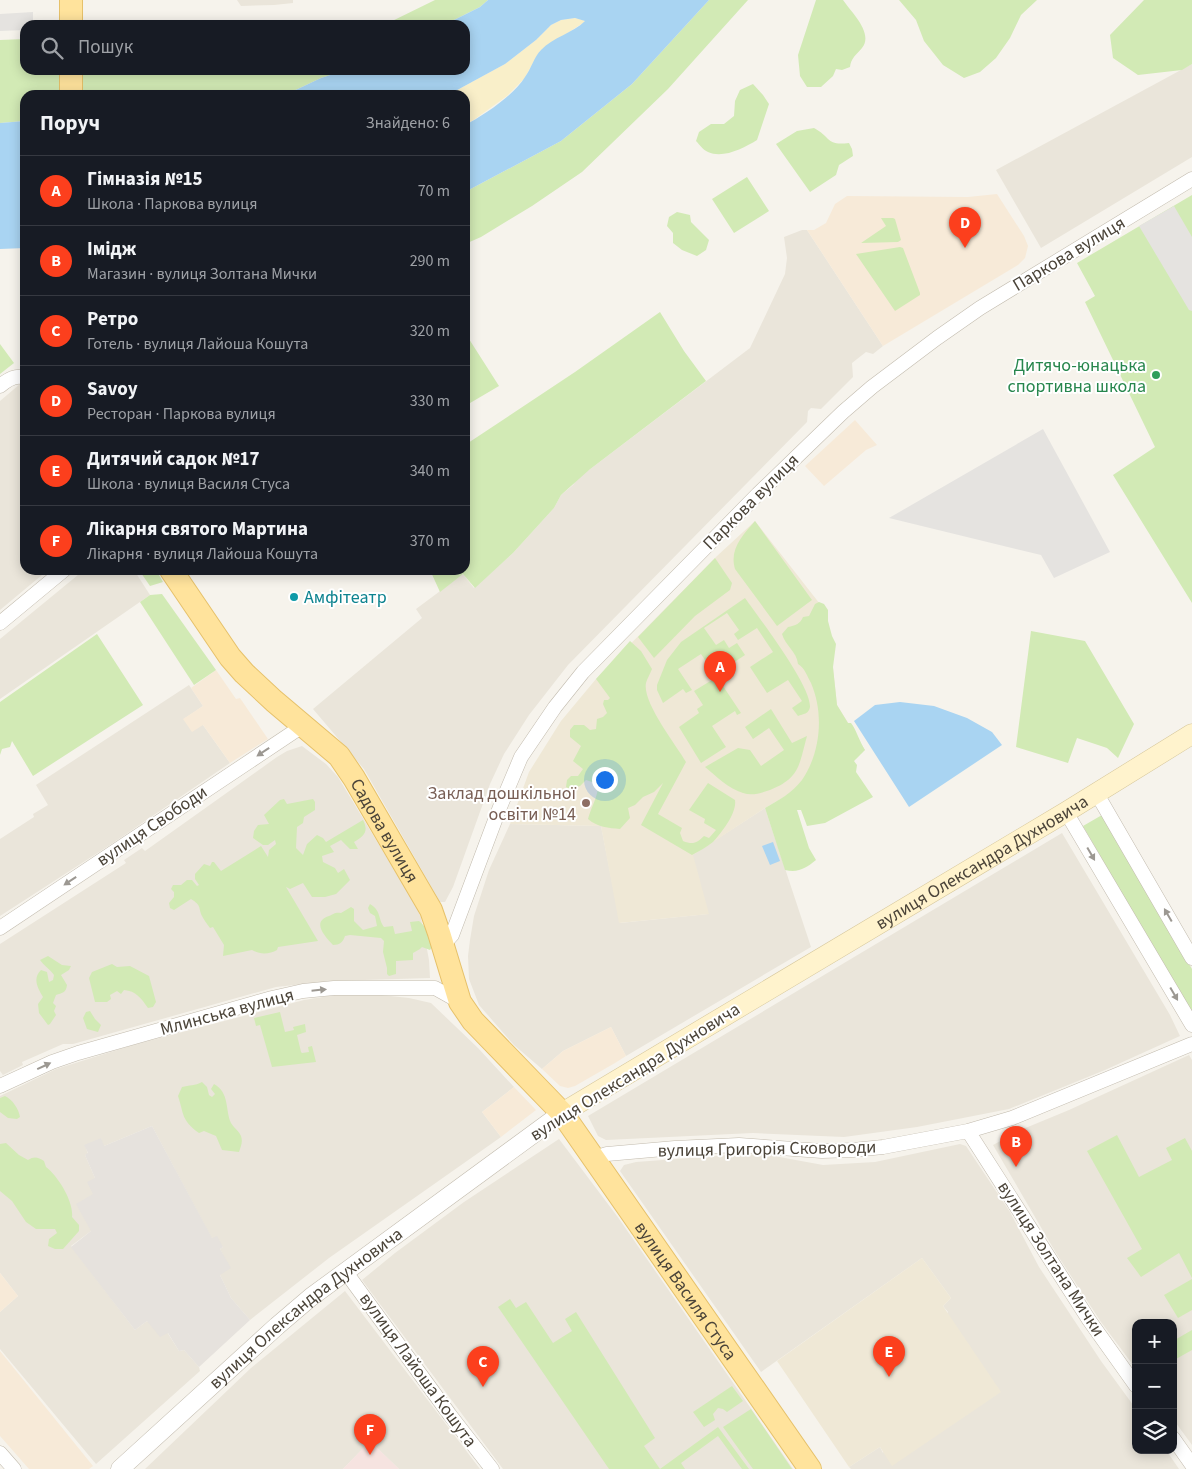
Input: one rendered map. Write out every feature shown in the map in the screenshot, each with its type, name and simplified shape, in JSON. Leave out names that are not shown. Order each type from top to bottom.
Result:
[{"type":"main road","points":[[71,0],[71,20]]},
{"type":"main road","points":[[71,75],[71,90]]},
{"type":"main road","name":"Садова вулиця","points":[[174,575],[230,657],[244,673],[339,756],[354,778],[431,910],[460,1002],[473,1022],[562,1113]]},
{"type":"main road","name":"вулиця Олександра Духновича","points":[[562,1113],[1097,794],[1192,734]]},
{"type":"main road","name":"вулиця Василя Стуса","points":[[562,1113],[810,1469]]},
{"type":"street","name":"Паркова вулиця","points":[[443,946],[452,934],[521,757],[554,707],[583,672],[758,494],[872,386],[980,308],[1192,179]]},
{"type":"street","points":[[0,386],[20,376]]},
{"type":"street","points":[[0,623],[58,575]]},
{"type":"street","name":"вулиця Свободи","points":[[0,928],[304,725]]},
{"type":"street","points":[[1097,794],[1192,958]]},
{"type":"street","points":[[1066,812],[1192,1025]]},
{"type":"street","name":"Млинська вулиця","points":[[0,1086],[52,1062],[78,1053],[302,991],[334,988],[435,988],[460,1002]]},
{"type":"street","name":"вулиця Григорія Сковороди","points":[[594,1158],[607,1154],[740,1145],[822,1151],[853,1150],[883,1147],[968,1131],[1012,1118],[1192,1044]]},
{"type":"street","name":"вулиця Олександра Духновича","points":[[120,1469],[277,1326],[345,1271],[562,1113]]},
{"type":"street","name":"вулиця Золтана Мички","points":[[968,1131],[1089,1320],[1132,1380]]},
{"type":"street","name":"вулиця Лайоша Кошута","points":[[345,1271],[450,1416],[492,1469]]},
{"type":"street","points":[[1177,1444],[1192,1465]]},
{"type":"street","points":[[0,1453],[14,1469]]},
{"type":"shaded area","points":[[237,0],[293,0],[293,3],[241,6]]},
{"type":"shaded area","points":[[33,12],[33,20],[20,20],[20,30],[0,31],[0,14]]},
{"type":"shaded area","points":[[1192,64],[1192,157],[1041,248],[996,170]]},
{"type":"shaded area","points":[[997,194],[1024,236],[1028,246],[1025,258],[1018,265],[883,346],[807,230],[814,230],[826,223],[835,204],[847,196],[968,197]]},
{"type":"shaded area","points":[[1174,206],[1192,237],[1192,311],[1189,310],[1139,226]]},
{"type":"shaded area","points":[[807,230],[883,346],[873,354],[866,352],[852,363],[853,377],[821,409],[811,408],[808,411],[807,422],[568,665],[529,715],[504,754],[490,784],[453,887],[445,902],[440,902],[364,769],[313,709],[422,618],[416,609],[462,575],[464,575],[474,588],[513,553],[554,508],[561,495],[573,485],[583,471],[589,470],[750,348],[785,274],[787,258],[784,237]]},
{"type":"shaded area","points":[[20,384],[20,575],[42,575],[0,610],[0,401]]},
{"type":"shaded area","points":[[855,420],[877,445],[866,450],[824,486],[805,466]]},
{"type":"shaded area","points":[[1043,429],[1110,552],[1054,578],[1041,555],[889,518]]},
{"type":"shaded area","points":[[755,521],[827,613],[837,705],[865,750],[765,808],[693,855],[709,914],[619,923],[601,826],[510,824],[529,772],[561,721],[596,679],[717,556]]},
{"type":"shaded area","points":[[78,575],[137,575],[150,595],[0,699],[0,639]]},
{"type":"shaded area","points":[[216,670],[236,699],[240,698],[268,739],[230,763],[203,725],[192,732],[183,719],[203,706],[191,688]]},
{"type":"shaded area","points":[[189,685],[203,706],[184,719],[203,725],[230,763],[113,843],[0,916],[0,839],[34,817],[33,814],[48,805],[36,785]]},
{"type":"shaded area","points":[[302,746],[326,764],[338,777],[416,906],[421,918],[429,960],[430,978],[332,981],[276,987],[73,1044],[63,1044],[22,1062],[23,1065],[3,1075],[0,1071],[0,944],[126,863],[124,860],[142,848],[145,851],[277,757]]},
{"type":"shaded area","points":[[765,808],[811,947],[626,1056],[611,1027],[563,1051],[542,1069],[514,1045],[479,1005],[469,979],[468,956],[474,916],[489,870],[510,824],[601,826],[620,923],[708,914],[692,855]]},
{"type":"shaded area","points":[[1062,833],[1170,1015],[1180,1036],[1105,1070],[1009,1109],[917,1127],[844,1137],[753,1133],[606,1140],[598,1136],[588,1116]]},
{"type":"shaded area","points":[[372,994],[409,998],[431,1003],[478,1048],[514,1087],[482,1112],[501,1137],[329,1258],[250,1320],[231,1298],[220,1275],[223,1255],[220,1249],[223,1247],[212,1239],[152,1126],[104,1146],[85,1145],[88,1154],[85,1155],[95,1178],[91,1231],[71,1246],[135,1330],[147,1321],[167,1332],[179,1351],[184,1350],[199,1367],[200,1371],[96,1464],[0,1349],[0,1312],[18,1296],[0,1273],[0,1096],[56,1069],[133,1045],[304,1000],[335,995]]},
{"type":"shaded area","points":[[611,1027],[626,1056],[615,1063],[575,1086],[568,1088],[560,1086],[542,1069],[563,1051]]},
{"type":"shaded area","points":[[1189,1055],[1192,1060],[1192,1445],[1177,1424],[1177,1319],[1132,1319],[1132,1364],[1101,1322],[1056,1253],[993,1145],[1023,1129]]},
{"type":"shaded area","points":[[514,1087],[536,1110],[501,1137],[482,1112]]},
{"type":"shaded area","points":[[152,1126],[212,1238],[217,1236],[223,1247],[220,1249],[231,1268],[220,1275],[231,1298],[250,1320],[199,1367],[184,1350],[179,1351],[168,1333],[160,1337],[147,1321],[135,1330],[71,1247],[91,1231],[76,1204],[93,1194],[87,1182],[95,1178],[85,1155],[88,1153],[84,1145],[101,1138],[104,1146]]},
{"type":"shaded area","points":[[559,1139],[617,1216],[793,1469],[503,1469],[362,1280],[464,1202]]},
{"type":"shaded area","points":[[960,1144],[966,1146],[1010,1212],[1039,1267],[1101,1361],[1132,1404],[1132,1454],[1169,1454],[1179,1469],[851,1469],[849,1467],[880,1447],[883,1453],[948,1312],[943,1306],[951,1298],[922,1258],[761,1372],[620,1171],[624,1165],[636,1162],[730,1155],[763,1154],[823,1165],[875,1162]]},
{"type":"shaded area","points":[[922,1258],[951,1298],[943,1306],[1001,1392],[892,1466],[880,1447],[849,1467],[777,1361]]},
{"type":"shaded area","points":[[0,1273],[18,1296],[0,1312]]},
{"type":"shaded area","points":[[345,1291],[480,1469],[399,1469],[370,1441],[343,1469],[145,1469],[251,1368]]},
{"type":"shaded area","points":[[0,1351],[93,1466],[89,1469],[29,1469],[0,1436]]},
{"type":"shaded area","points":[[370,1441],[399,1469],[343,1469]]},
{"type":"green space","points":[[435,0],[488,0],[480,7],[454,20],[394,20]]},
{"type":"green space","points":[[709,0],[748,0],[668,89],[582,172],[532,206],[470,242],[470,189],[561,141],[632,84]]},
{"type":"green space","points":[[816,0],[843,0],[860,23],[865,36],[865,42],[853,59],[850,67],[842,70],[836,69],[833,76],[821,87],[807,87],[800,76],[798,55]]},
{"type":"green space","points":[[899,0],[1037,0],[1021,15],[1010,38],[996,58],[980,72],[964,78],[943,65],[924,41],[916,20]]},
{"type":"green space","points":[[1144,0],[1192,0],[1192,64],[1182,70],[1138,75],[1113,58],[1110,35]]},
{"type":"green space","points":[[20,39],[20,75],[330,75],[296,90],[20,90],[20,121],[0,123],[0,40]]},
{"type":"green space","points":[[753,84],[769,104],[757,140],[727,153],[714,154],[705,150],[696,141],[699,132],[711,124],[724,124],[734,116],[735,101],[740,90]]},
{"type":"green space","points":[[814,128],[832,142],[849,143],[853,156],[839,165],[836,175],[810,192],[776,144],[797,131]]},
{"type":"green space","points":[[747,177],[769,211],[734,233],[712,199]]},
{"type":"green space","name":"Дитячо-юнацька спортивна школа","points":[[1192,195],[1192,603],[1113,475],[1155,447],[1085,302],[1095,296],[1077,263]]},
{"type":"green space","points":[[677,212],[690,215],[691,222],[709,240],[706,250],[697,256],[682,250],[673,243],[673,233],[667,226],[669,217]]},
{"type":"green space","points":[[881,218],[895,219],[901,240],[898,242],[861,243],[886,226]]},
{"type":"green space","points":[[903,248],[920,295],[895,311],[856,254]]},
{"type":"green space","points":[[660,312],[684,351],[706,381],[589,470],[561,495],[554,508],[513,553],[475,588],[464,575],[470,575],[470,442],[575,372]]},
{"type":"green space","points":[[470,341],[499,386],[470,403]]},
{"type":"green space","points":[[0,344],[14,363],[0,374]]},
{"type":"green space","points":[[755,521],[812,600],[777,626],[735,569],[734,555],[738,543]]},
{"type":"green space","points":[[715,558],[732,583],[730,590],[695,616],[654,658],[638,637]]},
{"type":"green space","points":[[142,575],[159,575],[163,582],[150,586]]},
{"type":"green space","points":[[432,575],[462,575],[440,592]]},
{"type":"green space","points":[[162,594],[216,670],[194,685],[140,602],[150,595]]},
{"type":"green space","points":[[745,598],[794,668],[808,697],[810,707],[808,711],[798,716],[792,708],[802,701],[788,680],[767,693],[750,667],[773,652],[757,628],[738,640],[734,634],[739,630],[727,613],[704,628],[716,645],[724,640],[729,648],[737,643],[745,655],[715,675],[701,654],[678,669],[692,690],[686,693],[683,689],[663,703],[657,690],[657,685],[667,660],[681,642]]},
{"type":"green space","points":[[819,602],[824,604],[828,610],[828,621],[836,644],[833,667],[837,705],[848,723],[851,723],[853,726],[865,750],[854,761],[857,765],[856,772],[873,797],[825,823],[807,826],[801,810],[797,810],[809,848],[816,860],[802,869],[790,871],[785,870],[765,808],[790,792],[802,780],[817,745],[819,719],[818,707],[811,683],[804,670],[798,664],[796,656],[782,634],[788,627],[799,623],[803,617],[809,616],[815,604]]},
{"type":"green space","points":[[1031,631],[1085,641],[1134,724],[1118,758],[1107,748],[1077,738],[1068,763],[1016,747]]},
{"type":"green space","points":[[97,634],[143,705],[33,776],[12,741],[10,747],[2,749],[0,755],[0,702]]},
{"type":"green space","points":[[630,641],[641,651],[652,669],[646,683],[649,701],[686,762],[658,814],[682,828],[680,833],[683,841],[695,843],[704,836],[709,838],[716,830],[704,823],[705,819],[689,810],[708,783],[735,800],[734,811],[721,833],[711,844],[692,855],[641,825],[663,783],[654,792],[643,797],[635,805],[628,808],[630,818],[620,829],[607,828],[588,819],[598,789],[595,783],[586,780],[580,786],[570,789],[566,787],[567,780],[571,776],[578,776],[583,769],[573,761],[581,746],[570,737],[570,730],[574,725],[584,725],[590,730],[596,729],[597,719],[607,713],[603,704],[604,700],[610,698],[596,679]]},
{"type":"green space","points":[[717,677],[741,713],[737,715],[735,711],[712,726],[726,747],[701,763],[679,727],[699,713],[697,709],[703,705],[694,691]]},
{"type":"green space","points":[[771,709],[792,743],[807,736],[800,763],[787,781],[770,790],[746,794],[733,789],[705,767],[738,748],[750,750],[761,766],[784,750],[769,728],[753,739],[745,727]]},
{"type":"green space","points":[[284,799],[287,804],[313,799],[315,802],[315,810],[304,817],[303,823],[297,827],[296,848],[303,855],[307,844],[317,835],[326,842],[363,820],[366,828],[365,831],[354,842],[358,849],[350,849],[341,840],[330,846],[334,852],[322,856],[323,862],[335,868],[338,873],[344,869],[350,880],[336,894],[325,897],[312,897],[303,883],[290,889],[286,887],[318,941],[278,947],[277,950],[268,953],[258,953],[252,950],[223,956],[224,945],[213,927],[210,928],[202,916],[197,903],[191,899],[174,910],[170,908],[169,903],[174,897],[174,892],[171,889],[173,885],[181,885],[187,880],[192,880],[197,886],[199,885],[195,879],[195,874],[204,864],[210,866],[214,862],[221,871],[261,846],[268,857],[269,850],[276,844],[275,840],[268,845],[263,845],[253,838],[254,831],[258,825],[269,824],[264,815],[280,800]]},
{"type":"green space","points":[[1102,815],[1192,969],[1192,1015],[1083,826]]},
{"type":"green space","points":[[370,904],[378,912],[384,927],[393,926],[395,934],[412,931],[410,922],[419,921],[428,933],[432,947],[430,950],[422,947],[413,953],[413,960],[396,961],[396,974],[389,976],[383,952],[384,941],[381,938],[350,935],[345,936],[339,944],[333,945],[326,938],[321,929],[321,922],[335,913],[341,913],[351,907],[354,909],[354,921],[363,930],[377,926],[375,916],[370,913],[368,908]]},
{"type":"green space","points":[[48,956],[62,965],[71,966],[69,970],[61,975],[67,985],[66,990],[56,995],[53,1003],[56,1006],[54,1011],[56,1015],[48,1025],[39,1013],[38,1004],[43,997],[36,980],[41,970],[47,972],[49,982],[53,980],[54,975],[40,960]]},
{"type":"green space","points":[[112,964],[117,967],[130,966],[149,976],[156,1002],[153,1007],[148,1008],[138,996],[124,990],[121,994],[117,991],[110,995],[111,999],[107,1002],[95,1002],[89,978],[92,972]]},
{"type":"green space","points":[[90,1011],[101,1025],[98,1032],[87,1029],[83,1018],[86,1012]]},
{"type":"green space","points":[[280,1012],[285,1032],[294,1030],[293,1027],[305,1024],[306,1032],[297,1035],[301,1052],[309,1052],[308,1047],[312,1046],[316,1062],[272,1067],[260,1025],[256,1026],[254,1018]]},
{"type":"green space","points":[[202,1082],[212,1097],[215,1094],[211,1089],[214,1084],[223,1092],[231,1123],[241,1136],[242,1142],[239,1152],[222,1150],[216,1136],[204,1131],[199,1133],[186,1120],[178,1096],[182,1087]]},
{"type":"green space","points":[[5,1096],[17,1108],[20,1117],[17,1119],[8,1118],[0,1112],[0,1098]]},
{"type":"green space","points":[[1117,1135],[1139,1177],[1172,1160],[1166,1148],[1185,1138],[1192,1151],[1192,1278],[1179,1253],[1141,1277],[1127,1258],[1142,1249],[1087,1151]]},
{"type":"green space","points":[[6,1143],[19,1155],[28,1160],[36,1158],[44,1161],[46,1167],[55,1176],[68,1197],[72,1217],[79,1225],[79,1231],[63,1249],[55,1249],[48,1246],[49,1239],[57,1233],[55,1229],[36,1229],[26,1222],[12,1201],[0,1191],[0,1144]]},
{"type":"green space","points":[[1192,1279],[1192,1310],[1178,1318],[1164,1295]]},
{"type":"green space","points":[[510,1299],[516,1308],[526,1302],[553,1343],[572,1331],[565,1319],[576,1312],[655,1438],[644,1446],[660,1469],[609,1469],[498,1307]]},
{"type":"green space","points":[[1192,1330],[1192,1350],[1177,1358],[1177,1339]]},
{"type":"green space","points":[[732,1386],[743,1401],[727,1412],[718,1408],[713,1414],[715,1420],[704,1427],[693,1412]]},
{"type":"green space","points":[[751,1409],[792,1469],[753,1469],[723,1427]]},
{"type":"green space","points":[[718,1427],[749,1469],[742,1469],[718,1436],[681,1463],[685,1469],[660,1469]]},
{"type":"sand","points":[[575,18],[586,21],[540,51],[524,79],[507,96],[470,122],[470,90],[457,90],[505,64],[536,40],[551,25],[561,20]]},
{"type":"water","points":[[488,0],[709,0],[632,84],[561,141],[470,189],[470,122],[514,91],[527,74],[534,60],[546,46],[585,21],[575,18],[561,20],[551,25],[536,40],[505,64],[457,90],[296,90],[330,75],[470,75],[470,20],[454,20],[480,7]]},
{"type":"water","points":[[20,121],[20,248],[0,249],[0,123]]},
{"type":"water","points":[[900,702],[934,706],[967,718],[992,732],[1002,745],[909,807],[854,721],[875,705]]},
{"type":"water","points":[[773,842],[780,861],[770,865],[762,846]]},
{"type":"place","name":"Savoy","points":[[965,248]]},
{"type":"place","name":"Дитячо-юнацька спортивна школа","points":[[1156,375]]},
{"type":"place","name":"Амфітеатр","points":[[294,597]]},
{"type":"place","name":"Гімназія №15","points":[[720,692]]},
{"type":"place","name":"Заклад дошкільної освіти №14","points":[[586,803]]},
{"type":"place","name":"Імідж","points":[[1016,1167]]},
{"type":"place","name":"Дитячий садок №17","points":[[889,1377]]},
{"type":"place","name":"Ретро","points":[[483,1387]]},
{"type":"place","name":"Лікарня святого Мартина","points":[[370,1455]]}]
